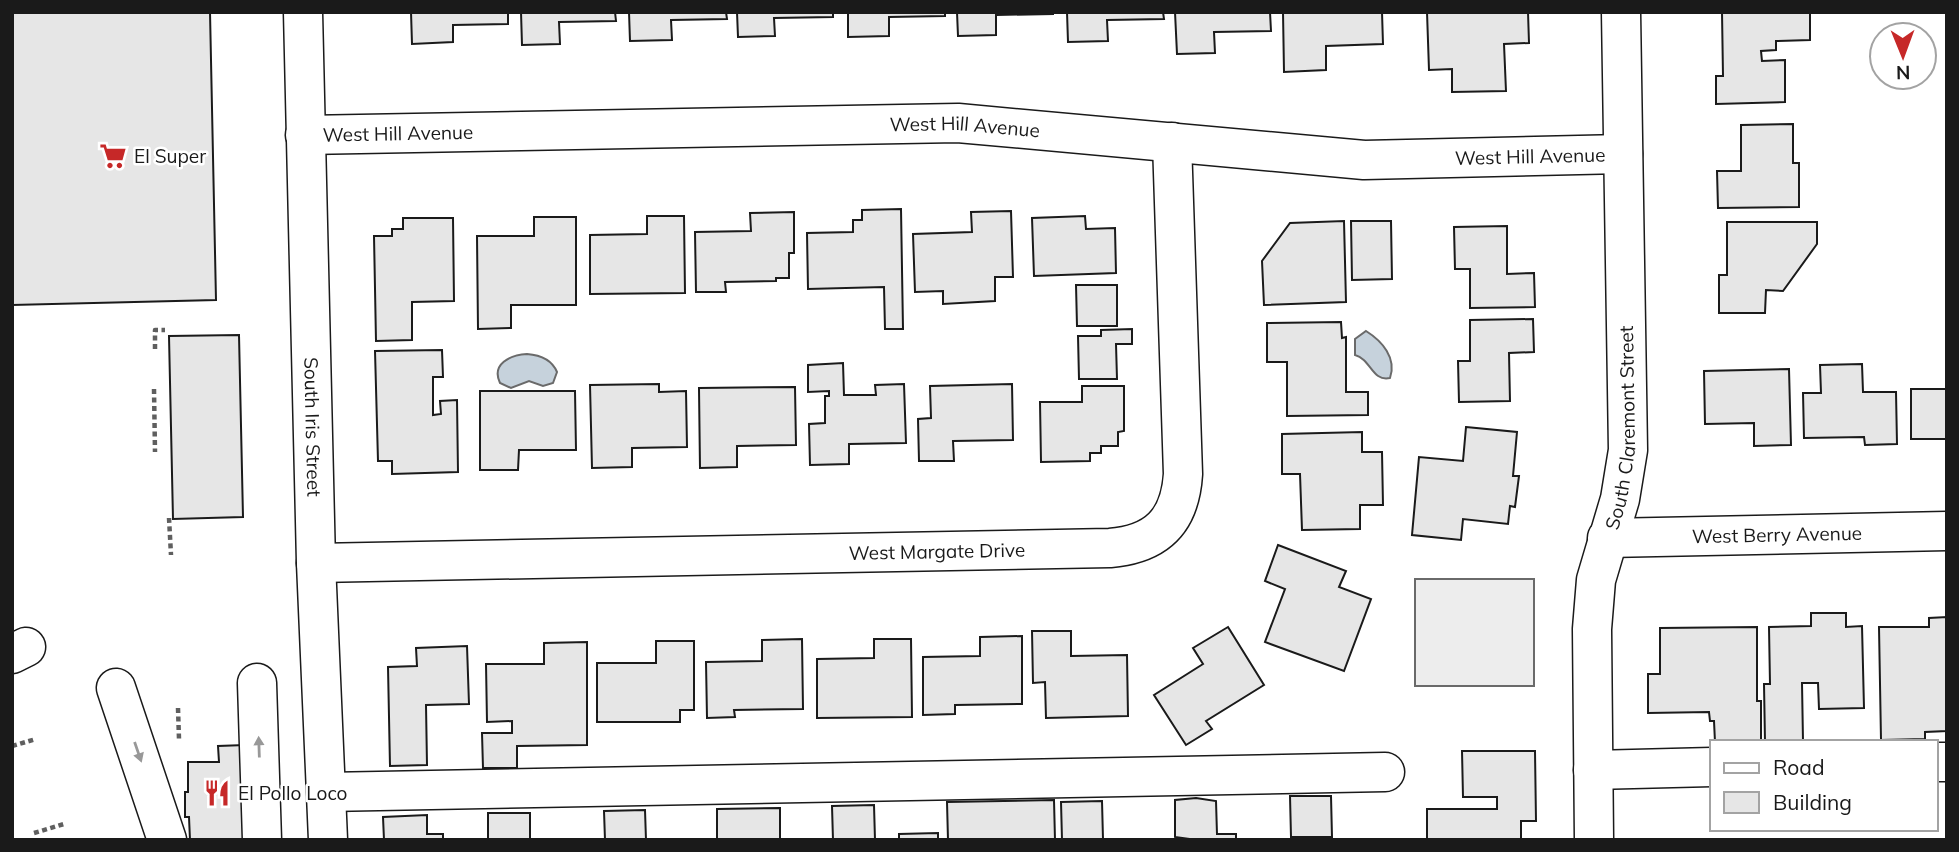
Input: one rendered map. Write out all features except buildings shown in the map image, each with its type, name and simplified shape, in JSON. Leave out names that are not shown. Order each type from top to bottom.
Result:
[{"type":"street","name":"South Iris Street","points":[[303,12],[316,563],[328,840]]},
{"type":"street","name":"South Claremont Street","points":[[1594,840],[1592,629],[1596,580],[1620,499],[1628,450],[1620,12]]},
{"type":"street","name":"West Hill Avenue","points":[[305,135],[958,122],[1364,160],[1623,154]]},
{"type":"street","name":"West Margate Drive","points":[[316,563],[1110,548],[1126,547],[1155,535],[1164,527],[1177,507],[1182,492],[1183,474],[1172,142]]},
{"type":"street","name":"West Berry Avenue","points":[[1607,538],[1947,531]]},
{"type":"street","points":[[257,683],[261,840]]},
{"type":"street","points":[[116,688],[167,840]]},
{"type":"street","points":[[1593,770],[1710,767]]},
{"type":"street","points":[[326,793],[1385,772]]},
{"type":"path","points":[[155,349],[155,330],[165,330]]},
{"type":"path","points":[[153,389],[155,452]]},
{"type":"path","points":[[154,421],[161,421]]},
{"type":"path","points":[[169,518],[171,555]]},
{"type":"path","points":[[178,708],[179,739]]},
{"type":"path","points":[[12,746],[36,739]]},
{"type":"path","points":[[34,834],[64,824]]},
{"type":"shaded area","points":[[1366,331],[1387,351],[1392,371],[1390,378],[1379,377],[1365,361],[1355,355],[1355,339]]},
{"type":"shaded area","points":[[527,354],[541,357],[552,364],[557,372],[553,383],[543,386],[529,381],[511,388],[500,383],[500,366],[514,356]]},
{"type":"shaded area","points":[[1415,579],[1534,579],[1534,686],[1415,686]]},
{"type":"place","name":"El Super","points":[[113,156]]},
{"type":"place","name":"El Pollo Loco","points":[[217,793]]}]
